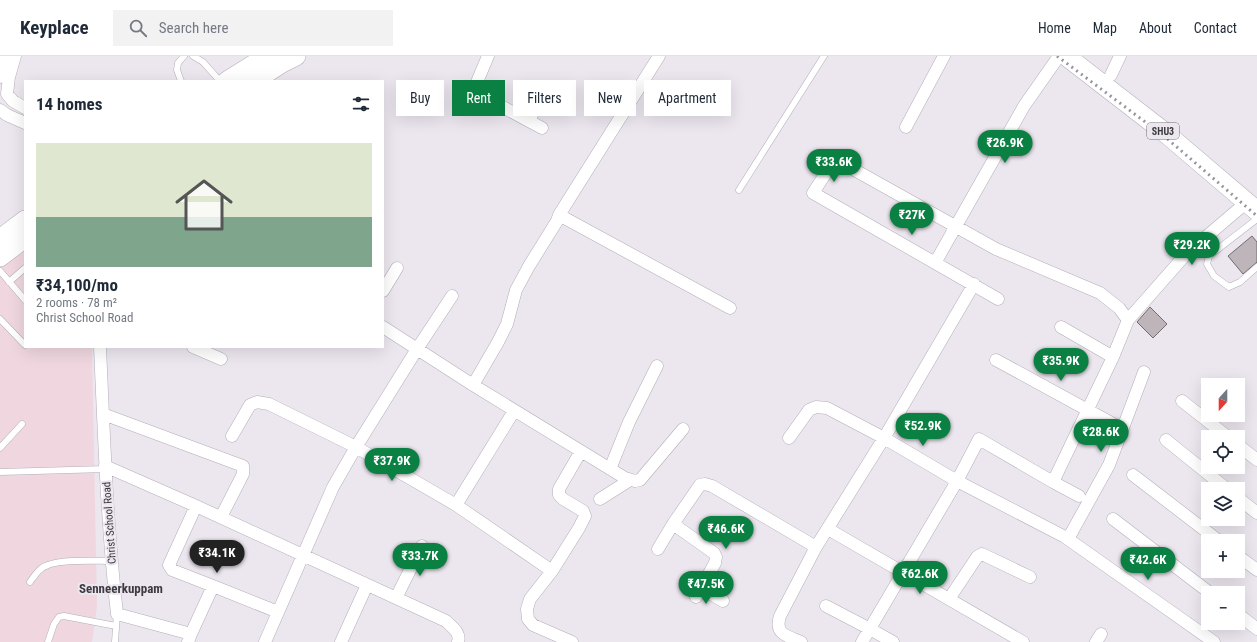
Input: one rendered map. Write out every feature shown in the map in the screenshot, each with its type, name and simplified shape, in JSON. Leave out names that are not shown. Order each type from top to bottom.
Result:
[{"type":"main road","name":"SHU3","points":[[1066,56],[1145,116],[1254,203]]},
{"type":"main road","name":"SHU3","points":[[1087,56],[1143,100],[1254,203]]},
{"type":"main road","points":[[229,80],[278,58]]},
{"type":"main road","points":[[255,80],[278,58]]},
{"type":"main road","points":[[0,239],[24,221]]},
{"type":"main road","points":[[0,257],[24,239]]},
{"type":"street","points":[[0,77],[6,56]]},
{"type":"street","points":[[15,56],[9,77],[7,94],[13,101],[24,107]]},
{"type":"street","points":[[488,56],[477,82],[478,90],[486,98],[542,128]]},
{"type":"street","points":[[473,385],[507,324],[516,290],[526,272],[557,221],[559,215],[659,56]]},
{"type":"street","points":[[906,127],[944,56]]},
{"type":"street","points":[[935,262],[1024,106],[1059,56]]},
{"type":"street","points":[[1111,75],[1120,56]]},
{"type":"street","points":[[0,110],[7,115],[24,122]]},
{"type":"street","points":[[529,121],[531,116]]},
{"type":"street","points":[[998,298],[813,194],[835,159],[996,249],[1100,293],[1119,308],[1128,320]]},
{"type":"street","points":[[1053,482],[1113,358],[1128,320],[1187,253],[1254,203]]},
{"type":"street","points":[[559,215],[730,308]]},
{"type":"street","points":[[384,289],[397,268]]},
{"type":"street","points":[[801,642],[784,634],[779,629],[778,624],[780,616],[816,547],[884,438],[974,284]]},
{"type":"street","points":[[265,642],[333,487],[417,349],[452,296]]},
{"type":"street","points":[[1061,327],[1113,358]]},
{"type":"street","points":[[384,328],[514,411],[630,480],[640,480],[684,429]]},
{"type":"street","name":"Christ School Road","points":[[100,348],[111,561],[117,620]]},
{"type":"street","points":[[195,348],[221,359]]},
{"type":"street","points":[[996,360],[1115,425]]},
{"type":"street","points":[[610,469],[629,422],[657,366]]},
{"type":"street","points":[[1068,539],[1109,465],[1144,372]]},
{"type":"street","points":[[1182,401],[1219,430]]},
{"type":"street","points":[[232,436],[250,405],[258,402],[269,404],[356,447],[456,505],[552,571]]},
{"type":"street","points":[[789,438],[809,410],[816,407],[827,408],[884,438],[957,481],[1068,539],[1214,642]]},
{"type":"street","points":[[456,505],[514,411]]},
{"type":"street","points":[[103,414],[243,466],[244,474],[221,517]]},
{"type":"street","points":[[862,642],[957,481],[979,439],[1079,496]]},
{"type":"street","points":[[1166,440],[1218,482]]},
{"type":"street","points":[[572,642],[533,625],[528,619],[527,609],[530,599],[552,571],[585,516],[583,511],[559,494],[559,489],[581,451]]},
{"type":"street","points":[[1245,451],[1257,460]]},
{"type":"street","points":[[106,468],[221,517],[446,621],[456,630],[459,639],[458,642]]},
{"type":"street","points":[[1133,475],[1210,534]]},
{"type":"street","points":[[600,499],[630,480]]},
{"type":"street","points":[[658,549],[700,485],[705,484],[712,486],[816,547]]},
{"type":"street","points":[[1245,504],[1257,513]]},
{"type":"street","points":[[196,506],[169,565],[172,570],[278,612]]},
{"type":"street","points":[[1113,519],[1201,586]]},
{"type":"street","points":[[673,524],[714,553],[716,557],[715,563],[698,593],[723,601]]},
{"type":"street","points":[[828,529],[1023,642]]},
{"type":"street","points":[[396,598],[422,546]]},
{"type":"street","points":[[949,599],[977,557],[982,554],[1030,577]]},
{"type":"street","points":[[1245,561],[1257,570]]},
{"type":"street","points":[[341,642],[367,585]]},
{"type":"street","points":[[117,620],[190,638],[213,586]]},
{"type":"street","points":[[826,606],[870,628],[893,642]]},
{"type":"street","points":[[1245,620],[1257,629]]},
{"type":"lane","points":[[181,80],[177,70],[178,63],[184,56]]},
{"type":"lane","points":[[193,56],[203,62],[219,80]]},
{"type":"lane","points":[[739,190],[824,56]]},
{"type":"lane","points":[[1257,219],[1209,256],[1207,264],[1214,276],[1229,287],[1240,282],[1257,267]]},
{"type":"lane","points":[[9,282],[24,269]]},
{"type":"lane","points":[[0,271],[24,299]]},
{"type":"lane","points":[[0,319],[24,344]]},
{"type":"lane","points":[[0,448],[22,424]]},
{"type":"lane","points":[[0,472],[106,468]]},
{"type":"lane","points":[[30,582],[46,565],[59,562],[111,561]]},
{"type":"lane","points":[[48,642],[58,617],[64,616],[117,620],[115,642]]},
{"type":"shaded area","points":[[24,250],[24,348],[92,348],[97,606],[92,642],[0,642],[0,268]]},
{"type":"building","points":[[1252,236],[1257,242],[1257,262],[1243,274],[1228,256]]},
{"type":"building","points":[[1150,307],[1167,324],[1153,338],[1137,322]]},
{"type":"railway","points":[[1057,56],[1164,136],[1257,216]]},
{"type":"district","name":"Senneerkuppam","points":[[121,588]]}]
